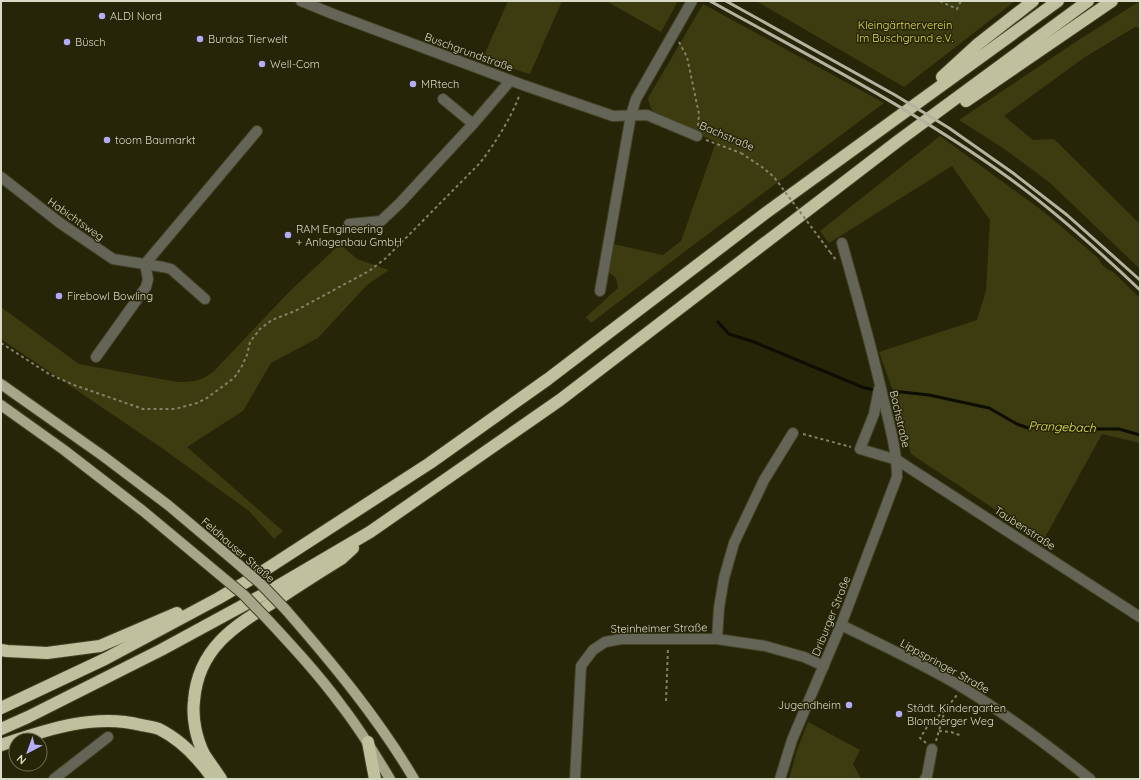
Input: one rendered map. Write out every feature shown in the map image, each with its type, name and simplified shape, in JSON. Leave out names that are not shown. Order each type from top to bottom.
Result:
[{"type":"highway","points":[[902,115],[978,44],[1033,1]]},
{"type":"highway","points":[[1,708],[105,659],[219,598],[251,579],[430,463],[530,392],[767,212],[1058,1]]},
{"type":"highway","points":[[1,729],[161,650],[266,593],[370,532],[560,400],[898,141],[1088,1]]},
{"type":"highway","points":[[898,141],[963,103],[1112,1]]},
{"type":"highway","points":[[221,779],[204,753],[197,733],[193,711],[195,689],[200,672],[208,656],[222,638],[238,624],[341,559],[370,532]]},
{"type":"highway","points":[[1,650],[47,653],[100,646],[179,611],[219,598]]},
{"type":"highway","points":[[1,745],[31,735],[83,722],[125,720],[158,729],[182,744],[207,770],[213,779]]},
{"type":"highway","points":[[368,742],[375,779]]},
{"type":"main road","name":"Feldhauser Straße","points":[[1,384],[103,456],[168,505],[261,584],[319,648],[362,701],[401,757],[414,779]]},
{"type":"main road","points":[[1,405],[64,450],[137,506],[244,595],[305,661],[341,705],[368,742],[390,779]]},
{"type":"street","name":"Buschgrundstraße","points":[[301,1],[523,85],[613,116],[631,114],[647,115]]},
{"type":"street","points":[[600,291],[631,114],[636,99],[692,1]]},
{"type":"street","points":[[349,224],[381,222],[473,124],[510,80]]},
{"type":"street","points":[[443,99],[473,124]]},
{"type":"street","name":"Bachstraße","points":[[647,115],[696,136]]},
{"type":"street","points":[[96,357],[146,288],[148,279],[145,264],[257,131]]},
{"type":"street","name":"Habichtsweg","points":[[1,177],[60,223],[113,259],[163,266],[171,269],[205,299]]},
{"type":"street","name":"Bachstraße","points":[[842,243],[868,331],[897,460]]},
{"type":"street","name":"Bachstraße","points":[[860,449],[874,414],[880,384]]},
{"type":"street","name":"Steinheimer Straße","points":[[718,639],[719,608],[724,578],[734,543],[764,480],[793,433]]},
{"type":"street","name":"Taubenstraße","points":[[860,449],[897,460],[1140,617]]},
{"type":"street","name":"Driburger Straße","points":[[780,779],[792,740],[841,625],[897,477],[897,460]]},
{"type":"street","name":"Lippspringer Straße","points":[[841,625],[914,661],[964,689],[1029,732],[1090,779]]},
{"type":"street","name":"Steinheimer Straße","points":[[575,779],[581,666],[593,650],[605,642],[621,639],[718,639],[765,646],[804,657],[824,666]]},
{"type":"street","points":[[54,779],[108,737]]},
{"type":"street","points":[[925,779],[928,776],[932,749]]},
{"type":"path","points":[[940,1],[957,9],[961,1]]},
{"type":"path","points":[[675,32],[687,57],[699,114],[696,136]]},
{"type":"path","points":[[1,343],[49,374],[74,385],[142,409],[175,409],[197,403],[207,398],[234,378],[247,355],[250,342],[260,329],[272,320],[295,311],[369,271],[386,258],[480,163],[491,149],[506,122],[523,85]]},
{"type":"path","name":"Bachstraße","points":[[696,136],[741,153],[762,166],[774,177],[830,252]]},
{"type":"path","points":[[793,433],[812,436],[860,449]]},
{"type":"path","points":[[666,701],[668,639]]},
{"type":"path","points":[[945,710],[939,735],[932,749],[920,738],[927,727],[964,689]]},
{"type":"path","points":[[939,731],[951,732],[962,736]]},
{"type":"green space","points":[[508,1],[562,1],[530,74],[482,60]]},
{"type":"green space","points":[[606,1],[678,1],[661,32]]},
{"type":"green space","name":"Kleingärtnerverein Im Buschgrund e.V.","points":[[756,1],[1015,1],[904,87]]},
{"type":"green space","points":[[1140,1],[1140,28],[1135,27],[1085,57],[1004,116],[1033,140],[1054,139],[1140,224],[1140,269],[1049,182],[1003,148],[959,120]]},
{"type":"green space","points":[[703,4],[884,103],[591,323],[586,317],[618,288],[616,278],[607,271],[613,244],[663,255],[681,241],[716,142],[660,117],[651,109],[648,98]]},
{"type":"green space","points":[[940,136],[1044,212],[1098,258],[1104,267],[1113,272],[1140,298],[1140,443],[1102,434],[1043,541],[911,454],[894,394],[879,352],[977,320],[986,291],[990,220],[952,166],[829,243],[820,231]]},
{"type":"green space","points":[[340,244],[357,259],[389,270],[367,285],[318,338],[271,363],[243,411],[187,447],[283,531],[274,539],[249,511],[159,446],[1,339],[1,307],[79,364],[177,382],[197,380],[214,371],[289,292]]},
{"type":"green space","points":[[808,722],[860,750],[853,764],[861,779],[789,779],[797,750]]},
{"type":"waterway","name":"Prangebach","points":[[718,322],[729,334],[754,342],[862,387],[874,390]]},
{"type":"waterway","name":"Prangebach","points":[[892,391],[929,395],[989,408],[1017,424],[1028,428],[1042,425],[1094,429],[1119,429],[1140,435]]},
{"type":"railway","points":[[710,1],[862,85],[973,153],[1009,178],[1060,218],[1140,290]]},
{"type":"railway","points":[[726,1],[895,95],[949,128],[1013,173],[1067,215],[1140,280]]},
{"type":"place","name":"ALDI Nord","points":[[102,16]]},
{"type":"place","name":"Burdas Tierwelt","points":[[200,39]]},
{"type":"place","name":"Büsch","points":[[67,42]]},
{"type":"place","name":"Well-Com","points":[[262,64]]},
{"type":"place","name":"MRtech","points":[[413,84]]},
{"type":"place","name":"toom Baumarkt","points":[[107,140]]},
{"type":"place","name":"RAM Engineering + Anlagenbau GmbH","points":[[288,235]]},
{"type":"place","name":"Firebowl Bowling","points":[[59,296]]},
{"type":"place","name":"Jugendheim","points":[[849,705]]},
{"type":"place","name":"Städt. Kindergarten Blomberger Weg","points":[[899,714]]}]
